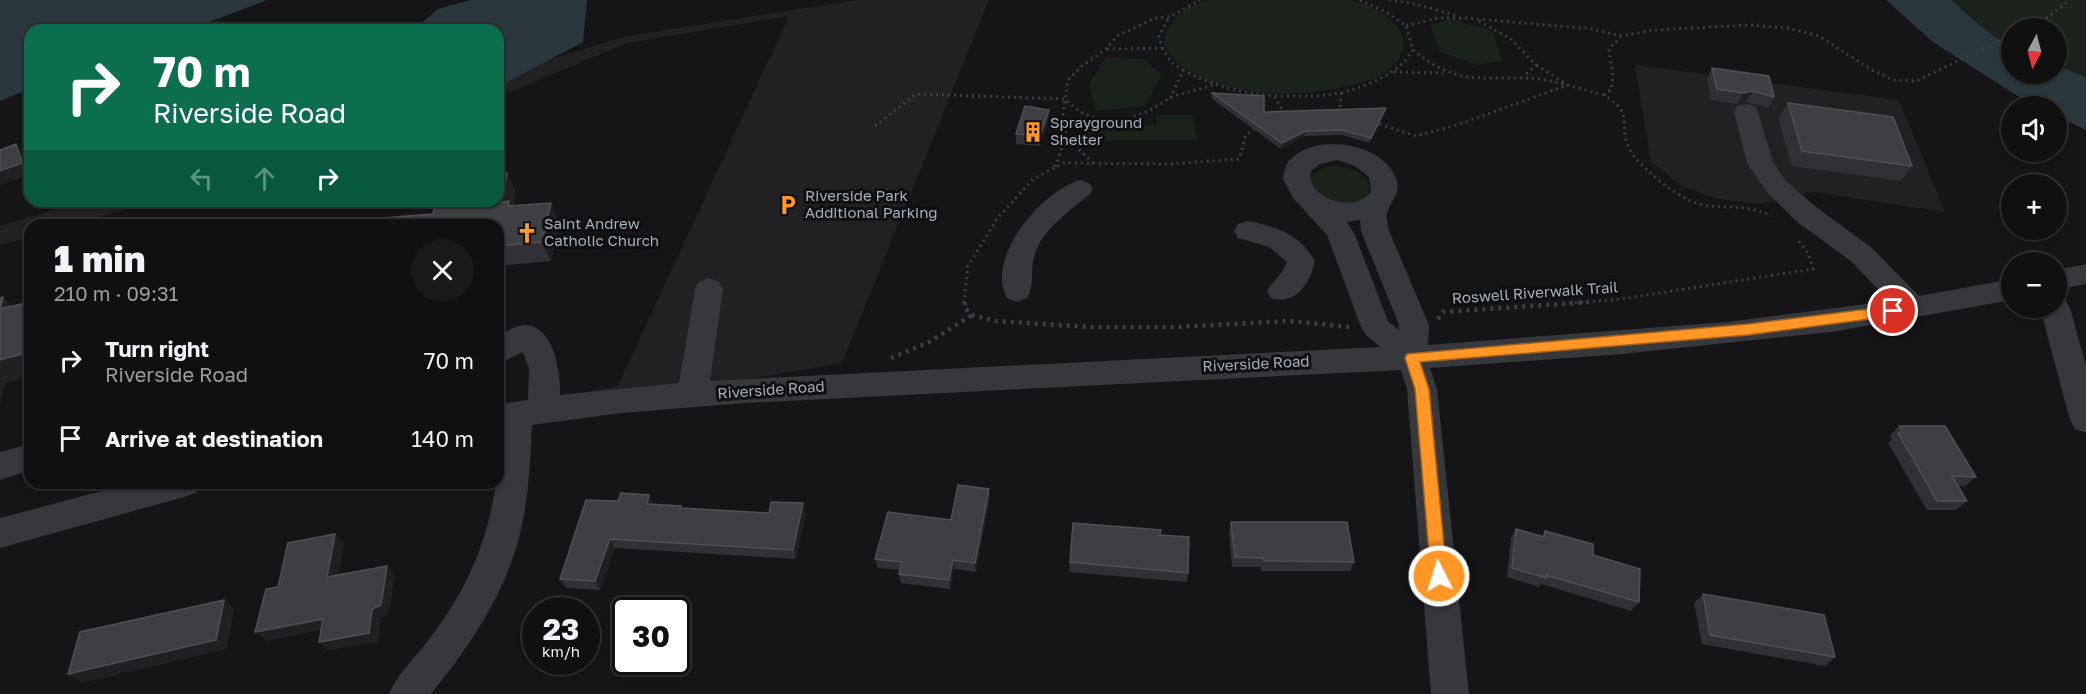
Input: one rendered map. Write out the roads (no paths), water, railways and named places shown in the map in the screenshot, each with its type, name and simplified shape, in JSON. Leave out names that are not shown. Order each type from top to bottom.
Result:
[{"type":"street","points":[[1746,112],[1760,163],[1770,179],[1806,214],[1862,255],[1913,308]]},
{"type":"street","points":[[1412,358],[1376,327],[1335,224],[1301,193],[1295,180],[1298,168],[1306,159],[1337,152],[1355,156],[1370,163],[1383,176],[1386,184],[1385,194],[1373,215],[1375,231],[1414,325],[1412,358],[1422,389],[1450,694]]},
{"type":"street","points":[[1017,291],[1020,255],[1045,233],[1052,210],[1080,189]]},
{"type":"street","points":[[1314,204],[1332,211],[1351,213],[1366,210],[1378,203]]},
{"type":"street","points":[[1248,231],[1274,236],[1283,241],[1292,247],[1301,261],[1297,276],[1281,291]]},
{"type":"street","points":[[2067,278],[2086,274]]},
{"type":"street","points":[[692,396],[710,289]]},
{"type":"street","name":"Riverside Road","points":[[520,414],[782,388],[1412,358],[1832,321],[2001,291]]},
{"type":"street","points":[[2058,318],[2086,420]]},
{"type":"street","points":[[408,694],[449,646],[482,592],[502,541],[510,505],[520,414],[544,366],[536,347],[524,336],[504,348]]},
{"type":"street","points":[[0,466],[24,459]]},
{"type":"street","points":[[0,534],[162,489]]},
{"type":"place","name":"Sprayground Shelter","points":[[1033,132]]},
{"type":"place","name":"Riverside Park Additional Parking","points":[[788,205]]},
{"type":"place","name":"Saint Andrew Catholic Church","points":[[527,233]]}]
